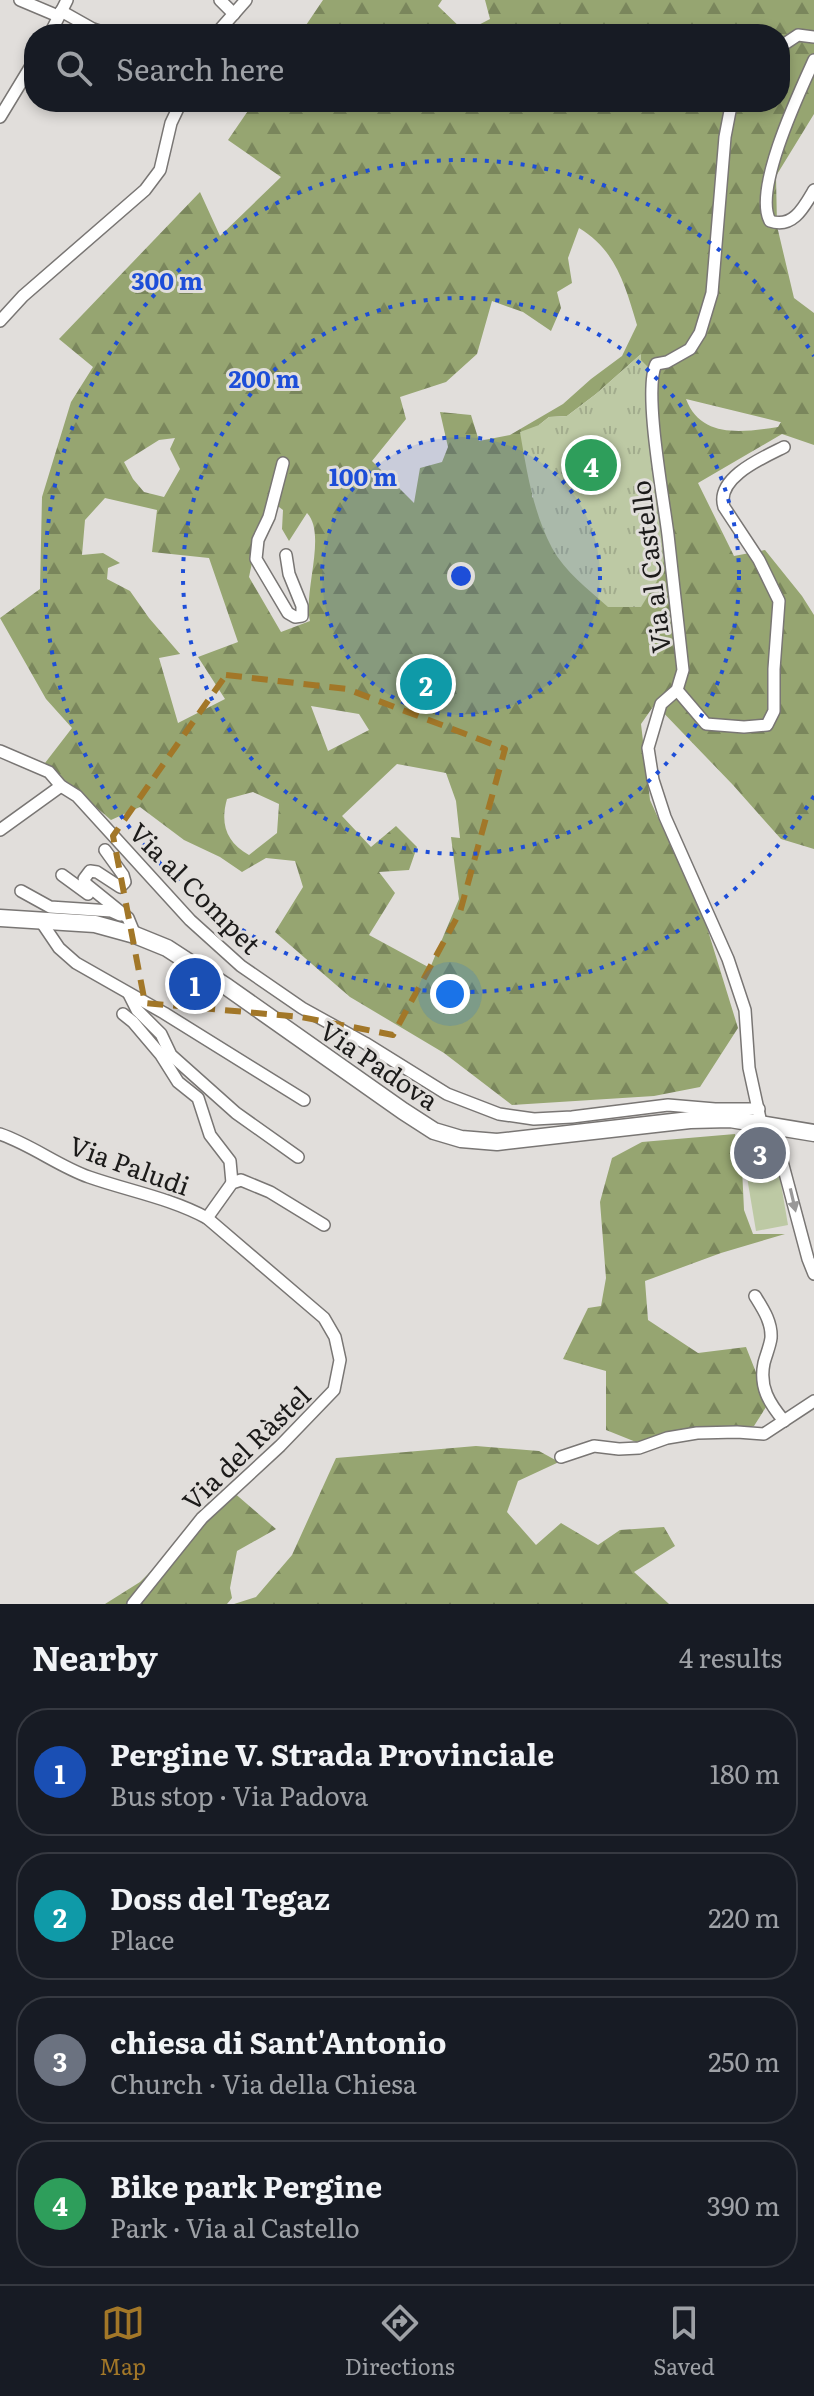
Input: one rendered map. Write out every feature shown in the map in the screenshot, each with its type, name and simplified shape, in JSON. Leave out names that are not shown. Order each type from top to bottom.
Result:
[{"type":"main road","name":"Via Padova","points":[[0,918],[95,924],[167,948],[434,1131],[461,1139],[497,1142],[690,1120],[730,1119],[765,1119],[814,1133]]},
{"type":"street","points":[[20,0],[62,9],[90,24]]},
{"type":"street","points":[[220,0],[234,14]]},
{"type":"street","points":[[225,24],[246,0]]},
{"type":"street","points":[[790,40],[798,35],[814,37]]},
{"type":"street","points":[[814,60],[773,162],[766,189],[765,212],[770,221],[790,221],[814,190]]},
{"type":"street","points":[[0,117],[24,77]]},
{"type":"street","points":[[0,321],[23,296],[145,190],[160,170],[176,112]]},
{"type":"street","name":"Via al Castello","points":[[730,112],[712,293],[700,333],[690,349],[667,362],[656,364],[653,374],[651,393],[655,433],[683,670],[677,690],[661,704],[648,748],[653,780],[665,817],[733,972],[745,1010],[749,1068],[781,1157],[814,1274]]},
{"type":"street","points":[[677,690],[706,724],[767,725],[774,711],[779,601],[759,560],[721,498],[723,490],[751,463],[784,447]]},
{"type":"street","points":[[283,463],[269,517],[258,540],[256,559],[288,613],[295,617],[302,616],[302,606],[291,581],[286,555]]},
{"type":"street","name":"Via al Compet","points":[[0,751],[49,772],[61,786],[77,796],[190,920],[241,966],[302,1008],[447,1094],[499,1114],[534,1119],[668,1105],[715,1109],[765,1119]]},
{"type":"street","points":[[0,830],[61,786]]},
{"type":"street","points":[[105,850],[125,882],[120,887],[97,872],[90,871],[84,879],[86,884],[128,918],[135,935]]},
{"type":"street","points":[[62,875],[111,911],[128,918]]},
{"type":"street","points":[[21,891],[50,907],[111,911]]},
{"type":"street","points":[[40,920],[59,948],[76,963],[304,1100]]},
{"type":"street","points":[[129,993],[137,1010],[161,1034],[171,1055],[236,1113],[298,1157]]},
{"type":"street","name":"Via Paludi","points":[[0,1134],[22,1141],[90,1177],[186,1207],[207,1218],[232,1183],[230,1161],[210,1135],[198,1098],[178,1082],[161,1055],[123,1014]]},
{"type":"street","points":[[232,1183],[241,1180],[254,1184],[324,1225]]},
{"type":"street","name":"Via del Ràstel","points":[[133,1604],[202,1518],[320,1407],[334,1390],[340,1360],[335,1337],[324,1318],[207,1218]]},
{"type":"street","points":[[755,1296],[769,1322],[771,1339],[763,1366],[762,1384],[768,1401],[784,1421]]},
{"type":"street","points":[[561,1457],[594,1446],[639,1448],[667,1438],[697,1433],[764,1434],[814,1401]]},
{"type":"highlighted area","points":[[226,675],[347,689],[505,749],[460,912],[393,1035],[301,1017],[145,1003],[113,836]]},
{"type":"green space","points":[[323,0],[442,0],[438,6],[457,24],[307,24]]},
{"type":"green space","points":[[485,0],[814,0],[814,114],[776,176],[777,226],[794,298],[814,313],[814,445],[782,434],[698,483],[734,556],[765,550],[814,615],[814,849],[781,839],[655,704],[641,724],[650,800],[705,921],[738,1028],[700,1087],[654,1096],[512,1105],[444,1053],[350,997],[275,932],[303,887],[295,861],[266,858],[242,872],[220,857],[184,840],[140,807],[111,820],[45,763],[72,728],[46,699],[0,618],[40,589],[42,497],[71,402],[93,367],[59,339],[200,192],[220,236],[281,177],[228,140],[247,112],[790,112],[790,24],[480,24],[490,19]],"holes":[[[579,228],[602,247],[617,270],[637,325],[622,356],[563,404],[510,435],[479,441],[471,415],[440,412],[448,447],[442,462],[420,468],[414,503],[372,461],[406,419],[400,397],[446,382],[477,354],[492,301],[523,312],[551,331],[561,308],[557,292],[572,283],[568,258]],[[640,355],[641,360],[532,498],[539,425],[549,417],[567,416]],[[686,399],[781,422],[778,427],[724,430],[712,427],[693,412]],[[175,438],[170,449],[180,469],[164,497],[144,492],[124,462],[159,440]],[[105,498],[157,510],[152,552],[209,558],[238,642],[198,657],[225,699],[178,723],[159,658],[180,654],[130,591],[107,579],[108,568],[120,563],[103,553],[82,555],[85,520]],[[275,504],[283,510],[282,529],[289,541],[307,513],[313,522],[315,549],[309,595],[310,621],[281,632],[249,577],[261,520]],[[311,706],[359,714],[369,730],[328,751]],[[397,764],[446,773],[456,801],[460,838],[451,837],[459,899],[430,968],[369,935],[395,893],[379,872],[409,870],[417,847],[396,826],[371,847],[342,816]],[[253,792],[279,804],[277,833],[249,855],[241,850],[227,832],[224,816],[227,799]]]},
{"type":"green space","points":[[641,354],[641,360],[651,370],[649,381],[664,560],[657,581],[641,607],[608,607],[570,572],[552,548],[535,506],[520,432],[539,425],[549,417],[567,416]]},
{"type":"green space","points":[[735,1134],[742,1168],[744,1210],[753,1234],[785,1234],[645,1281],[648,1320],[698,1353],[746,1347],[766,1407],[754,1426],[699,1428],[636,1442],[606,1430],[606,1371],[563,1359],[588,1308],[601,1306],[606,1278],[600,1202],[612,1158],[642,1142]]},
{"type":"green space","points":[[778,1166],[788,1225],[756,1231],[746,1171]]},
{"type":"green space","points":[[476,1446],[539,1451],[559,1462],[518,1481],[507,1512],[536,1545],[561,1523],[598,1545],[620,1530],[664,1527],[675,1546],[634,1572],[669,1604],[234,1604],[256,1597],[292,1555],[336,1458]]},
{"type":"green space","points":[[232,1491],[276,1529],[237,1551],[230,1588],[232,1598],[227,1604],[105,1604],[140,1582]]},
{"type":"place","name":"Bike park Pergine","points":[[591,465]]},
{"type":"place","name":"Doss del Tegaz","points":[[426,684]]},
{"type":"place","name":"Pergine V. Strada Provinciale","points":[[195,984]]},
{"type":"place","name":"chiesa di Sant'Antonio","points":[[760,1153]]}]
